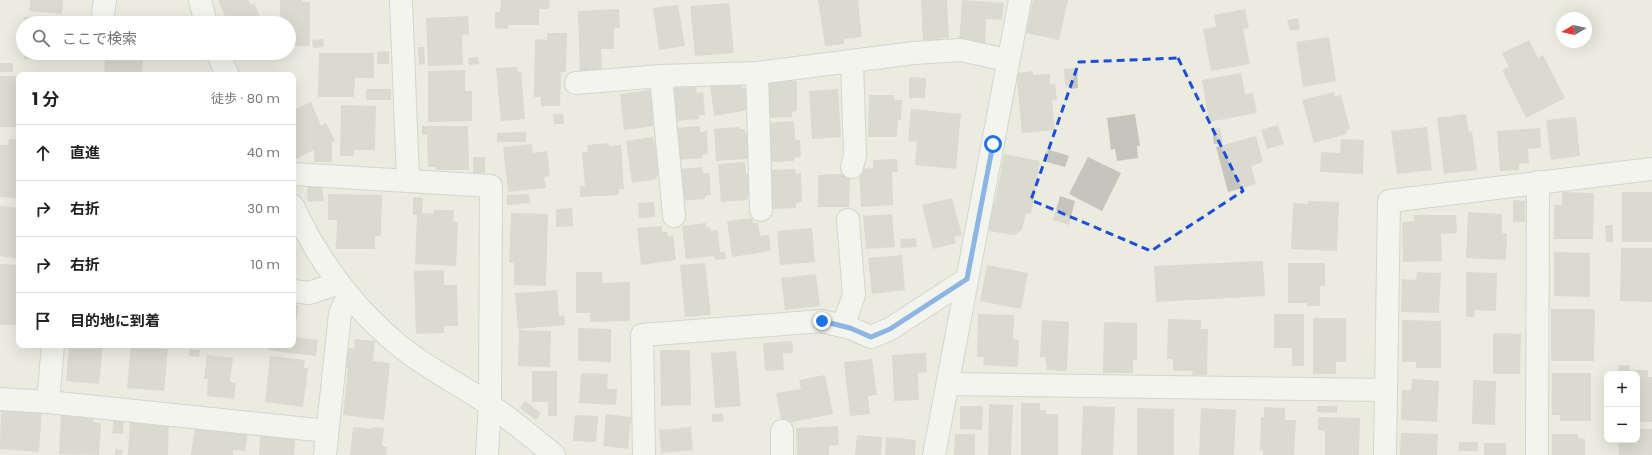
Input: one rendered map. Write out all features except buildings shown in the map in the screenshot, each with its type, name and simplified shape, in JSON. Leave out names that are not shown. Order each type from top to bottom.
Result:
[{"type":"street","points":[[200,0],[204,16]]},
{"type":"street","points":[[401,0],[408,180]]},
{"type":"street","points":[[934,455],[993,144],[1007,60],[1020,0]]},
{"type":"street","points":[[576,84],[661,76],[757,73],[852,62],[914,52],[960,50],[1007,60]]},
{"type":"street","points":[[220,60],[226,72]]},
{"type":"street","points":[[852,62],[855,155],[852,167]]},
{"type":"street","points":[[757,73],[761,210]]},
{"type":"street","points":[[661,76],[674,216]]},
{"type":"street","points":[[1385,455],[1389,201],[1652,169]]},
{"type":"street","points":[[296,174],[491,186],[490,405],[487,455]]},
{"type":"street","points":[[1537,455],[1538,182]]},
{"type":"street","points":[[296,212],[306,234],[344,289],[401,347],[490,405],[554,455]]},
{"type":"street","points":[[843,326],[854,295],[848,220]]},
{"type":"street","points":[[644,455],[642,335],[822,321],[843,326],[871,337],[890,329],[967,279]]},
{"type":"street","points":[[296,291],[309,293],[344,289]]},
{"type":"street","points":[[325,455],[344,289]]},
{"type":"street","points":[[48,402],[54,348]]},
{"type":"street","points":[[948,384],[1385,390]]},
{"type":"street","points":[[0,399],[48,402],[327,431]]},
{"type":"street","points":[[782,431],[782,455]]},
{"type":"highlighted area","points":[[1178,58],[1243,191],[1151,251],[1031,200],[1079,62]]},
{"type":"route","points":[[822,321],[850,328],[871,337],[890,329],[967,279],[993,144]]}]
